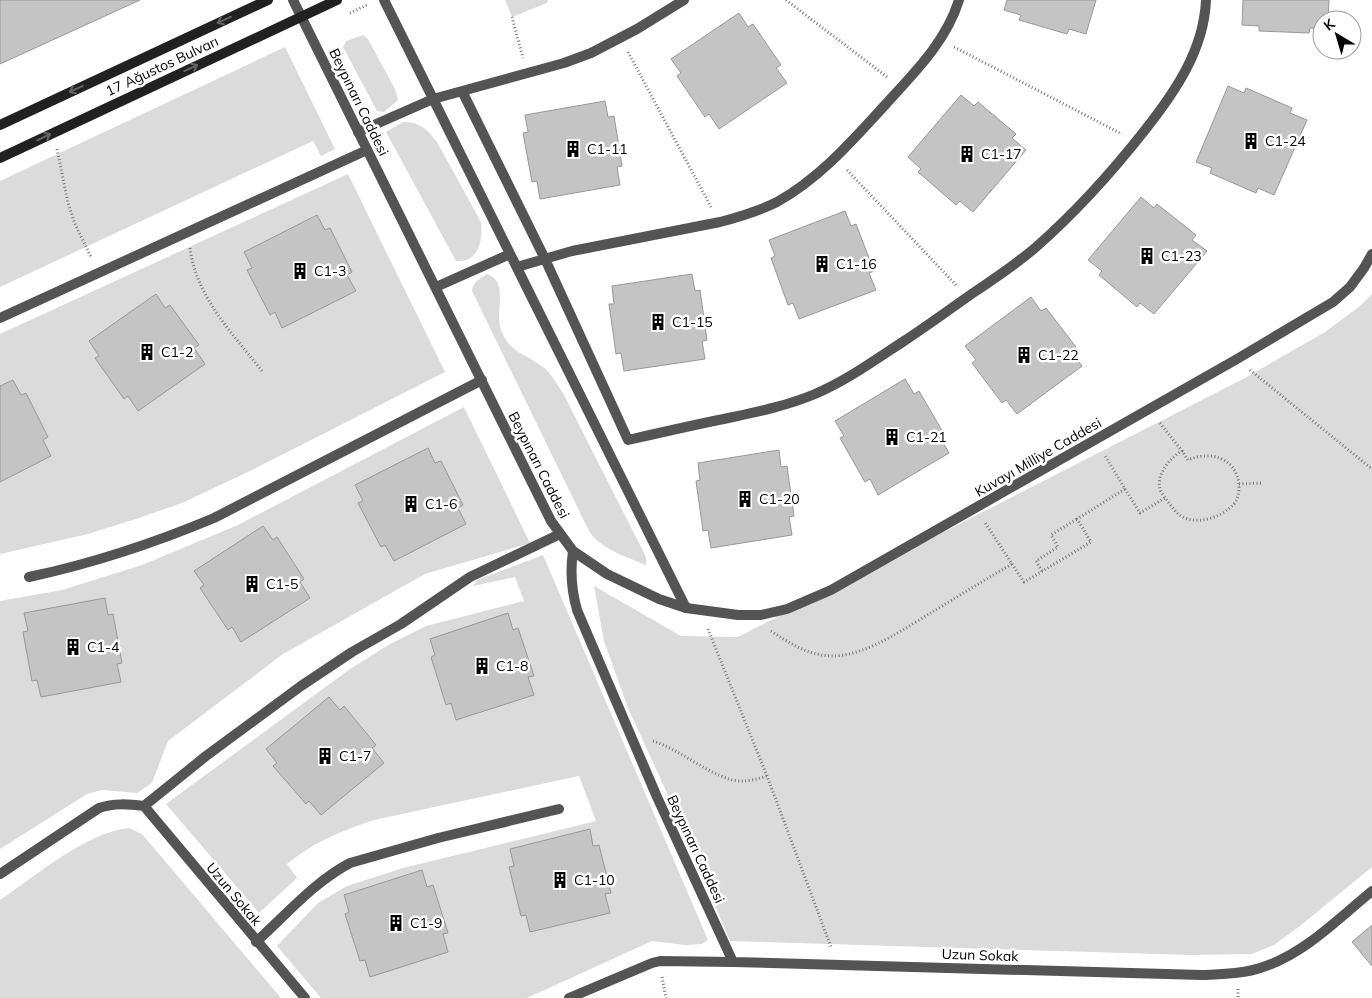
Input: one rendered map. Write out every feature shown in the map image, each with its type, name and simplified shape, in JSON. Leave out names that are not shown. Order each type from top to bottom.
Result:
[{"type":"main road","name":"17 Ağustos Bulvarı","points":[[0,125],[268,0]]},
{"type":"main road","name":"17 Ağustos Bulvarı","points":[[0,158],[337,0]]},
{"type":"street","name":"Beypınarı Caddesi","points":[[293,0],[542,505],[573,551],[570,571],[577,610],[630,735],[733,962]]},
{"type":"street","points":[[384,0],[686,608]]},
{"type":"street","points":[[358,132],[432,98],[564,63],[582,56],[620,38],[684,0]]},
{"type":"street","points":[[517,267],[572,251],[720,222],[777,202],[816,175],[836,158],[901,88],[940,40],[954,17],[959,0]]},
{"type":"street","points":[[462,91],[545,259],[628,440],[769,409],[816,394],[848,377],[934,321],[1006,270],[1060,225],[1098,186],[1158,113],[1185,72],[1201,33],[1206,0]]},
{"type":"street","points":[[0,318],[367,150]]},
{"type":"street","points":[[436,287],[510,254]]},
{"type":"street","name":"Kuvayı Milliye Caddesi","points":[[573,551],[607,574],[658,599],[686,608],[745,615],[761,615],[787,609],[831,590],[1237,360],[1333,302],[1350,287],[1372,254]]},
{"type":"street","points":[[29,577],[74,568],[117,555],[214,518],[482,380]]},
{"type":"street","points":[[0,874],[99,808],[123,804],[144,806],[206,756],[293,692],[352,652],[413,616],[470,577],[560,534]]},
{"type":"street","name":"Uzun Sokak","points":[[144,806],[256,942],[305,998]]},
{"type":"street","points":[[256,942],[322,882],[350,863],[438,838],[559,809]]},
{"type":"street","name":"Uzun Sokak","points":[[569,998],[660,961],[1202,975],[1238,973],[1262,968],[1300,949],[1372,891]]},
{"type":"path","points":[[786,0],[901,88]]},
{"type":"path","points":[[512,18],[526,73]]},
{"type":"path","points":[[620,38],[720,222]]},
{"type":"path","points":[[940,40],[1136,141]]},
{"type":"path","points":[[53,132],[68,203],[82,241],[99,273]]},
{"type":"path","points":[[836,158],[968,297]]},
{"type":"path","points":[[188,232],[191,258],[204,293],[218,315],[262,371]]},
{"type":"path","points":[[1237,360],[1372,470]]},
{"type":"path","points":[[1149,409],[1182,451],[1188,460],[1202,455],[1221,458],[1229,462],[1235,470],[1239,484],[1237,500],[1229,509],[1216,517],[1201,520],[1180,516],[1174,510],[1160,489],[1163,471],[1174,456],[1182,451]]},
{"type":"path","points":[[1096,440],[1140,513],[1165,498]]},
{"type":"path","points":[[1239,484],[1261,483]]},
{"type":"path","points":[[1042,571],[1036,562],[1058,547],[1050,535],[1125,489]]},
{"type":"path","points":[[976,508],[1024,582],[1091,542],[1077,519]]},
{"type":"path","points":[[745,615],[798,648],[815,654],[835,656],[851,653],[892,636],[1012,564]]},
{"type":"path","points":[[700,610],[767,776],[834,955]]},
{"type":"path","points":[[630,735],[660,743],[730,779],[741,781],[767,776]]},
{"type":"shaded area","points":[[505,0],[548,0],[547,3],[512,17]]},
{"type":"shaded area","points":[[363,35],[368,39],[395,89],[398,100],[384,112],[377,111],[343,47],[346,41]]},
{"type":"shaded area","points":[[285,47],[335,149],[321,156],[313,141],[0,287],[0,181]]},
{"type":"shaded area","points":[[403,122],[419,125],[430,133],[437,142],[481,222],[481,236],[478,249],[475,254],[464,261],[456,261],[386,132]]},
{"type":"shaded area","points":[[348,174],[445,372],[250,471],[182,503],[88,534],[0,554],[0,334]]},
{"type":"shaded area","points":[[487,274],[494,278],[500,290],[499,323],[505,338],[513,348],[544,368],[564,395],[646,557],[646,565],[607,548],[589,531],[472,291],[475,283]]},
{"type":"shaded area","points":[[1372,294],[1372,867],[1274,945],[1252,954],[1192,955],[730,941],[679,819],[628,708],[604,641],[594,586],[681,636],[738,637],[1243,379],[1325,332],[1360,306]]},
{"type":"shaded area","points":[[464,407],[530,543],[425,574],[283,654],[168,741],[152,783],[137,793],[102,790],[87,794],[0,849],[0,601],[62,590],[142,565],[238,525]]},
{"type":"shaded area","points":[[543,555],[708,940],[702,944],[685,945],[652,941],[527,998],[321,998],[277,946],[318,903],[347,886],[403,868],[596,821],[579,776],[374,820],[339,833],[307,849],[287,864],[297,878],[259,913],[166,804],[350,669],[390,644],[426,626],[524,601],[515,577],[473,586],[477,580]]},
{"type":"shaded area","points":[[129,828],[142,834],[281,998],[0,998],[0,900],[79,846],[95,838]]},
{"type":"building","points":[[0,0],[140,0],[0,64]]},
{"type":"building","points":[[1007,0],[1096,0],[1086,34],[1069,29],[1067,34],[1019,20],[1021,15],[1004,10]]},
{"type":"building","points":[[1243,0],[1329,0],[1328,10],[1312,10],[1312,28],[1310,28],[1309,33],[1259,31],[1259,26],[1242,25]]},
{"type":"building","points":[[739,13],[748,27],[753,24],[781,65],[776,68],[787,83],[719,129],[709,114],[705,117],[677,76],[681,73],[671,59]]},
{"type":"building","name":"C1-24","points":[[1228,86],[1244,93],[1246,88],[1292,108],[1290,113],[1307,120],[1274,195],[1258,188],[1256,193],[1210,173],[1212,168],[1196,162]]},
{"type":"building","name":"C1-17","points":[[961,95],[974,106],[978,102],[1016,134],[1012,138],[1026,150],[973,212],[960,201],[956,205],[918,172],[921,169],[908,157]]},
{"type":"building","name":"C1-11","points":[[605,101],[608,117],[614,116],[622,166],[617,167],[620,185],[540,199],[537,181],[532,182],[523,133],[528,132],[525,115]]},
{"type":"building","name":"C1-23","points":[[1141,197],[1154,208],[1157,204],[1196,235],[1192,240],[1207,251],[1154,314],[1140,303],[1137,307],[1099,275],[1102,271],[1088,260]]},
{"type":"building","name":"C1-16","points":[[845,211],[851,226],[856,224],[874,271],[869,273],[876,290],[799,319],[793,303],[788,305],[771,258],[775,256],[769,240]]},
{"type":"building","name":"C1-3","points":[[317,215],[325,230],[330,228],[352,272],[347,275],[356,291],[282,328],[275,312],[270,315],[247,270],[252,268],[244,252]]},
{"type":"building","name":"C1-15","points":[[692,274],[695,291],[700,290],[707,340],[702,341],[705,359],[624,371],[621,353],[616,354],[609,304],[614,304],[612,286]]},
{"type":"building","name":"C1-2","points":[[156,294],[165,308],[170,305],[199,345],[194,348],[205,364],[138,411],[128,396],[124,399],[95,358],[99,356],[89,341]]},
{"type":"building","name":"C1-22","points":[[1031,297],[1041,311],[1046,308],[1076,347],[1071,351],[1082,366],[1017,414],[1006,400],[1002,403],[972,363],[976,360],[965,346]]},
{"type":"building","name":"C1-21","points":[[905,379],[914,394],[919,391],[944,434],[940,437],[949,453],[878,495],[870,479],[865,482],[840,438],[844,436],[835,421]]},
{"type":"building","points":[[13,380],[21,395],[26,393],[48,437],[43,440],[51,456],[0,482],[0,386]]},
{"type":"building","name":"C1-6","points":[[428,448],[435,463],[441,461],[463,505],[458,508],[466,524],[394,561],[385,545],[381,547],[358,503],[363,501],[355,485]]},
{"type":"building","name":"C1-20","points":[[779,450],[781,467],[787,466],[794,516],[789,517],[792,535],[711,548],[708,530],[703,531],[696,481],[700,480],[698,463]]},
{"type":"building","name":"C1-5","points":[[263,526],[273,540],[277,537],[304,579],[300,582],[310,598],[241,642],[232,627],[228,630],[200,588],[204,585],[194,571]]},
{"type":"building","name":"C1-4","points":[[105,598],[108,615],[113,614],[122,663],[117,664],[121,682],[41,697],[37,680],[32,681],[23,632],[28,631],[24,613]]},
{"type":"building","name":"C1-8","points":[[508,613],[513,630],[518,628],[534,676],[528,677],[534,695],[456,720],[451,703],[446,705],[431,657],[435,655],[430,639]]},
{"type":"building","name":"C1-7","points":[[329,697],[340,710],[344,706],[376,745],[372,748],[384,763],[321,815],[309,801],[306,804],[273,766],[277,763],[266,749]]},
{"type":"building","name":"C1-10","points":[[590,829],[593,846],[599,845],[611,893],[605,894],[610,913],[530,932],[526,915],[521,916],[509,867],[514,866],[510,849]]},
{"type":"building","name":"C1-9","points":[[422,870],[427,887],[433,885],[448,933],[443,934],[448,952],[370,977],[365,960],[360,961],[345,914],[349,912],[344,895]]},
{"type":"building","points":[[1372,925],[1372,966],[1352,942]]},
{"type":"place","name":"C1-24","points":[[1251,141]]},
{"type":"place","name":"C1-11","points":[[573,149]]},
{"type":"place","name":"C1-17","points":[[967,154]]},
{"type":"place","name":"C1-23","points":[[1147,256]]},
{"type":"place","name":"C1-16","points":[[822,264]]},
{"type":"place","name":"C1-3","points":[[300,271]]},
{"type":"place","name":"C1-15","points":[[658,322]]},
{"type":"place","name":"C1-2","points":[[147,352]]},
{"type":"place","name":"C1-22","points":[[1024,355]]},
{"type":"place","name":"C1-21","points":[[892,437]]},
{"type":"place","name":"C1-20","points":[[745,499]]},
{"type":"place","name":"C1-6","points":[[411,504]]},
{"type":"place","name":"C1-5","points":[[252,584]]},
{"type":"place","name":"C1-4","points":[[73,647]]},
{"type":"place","name":"C1-8","points":[[482,666]]},
{"type":"place","name":"C1-7","points":[[325,756]]},
{"type":"place","name":"C1-10","points":[[560,880]]},
{"type":"place","name":"C1-9","points":[[396,923]]}]
